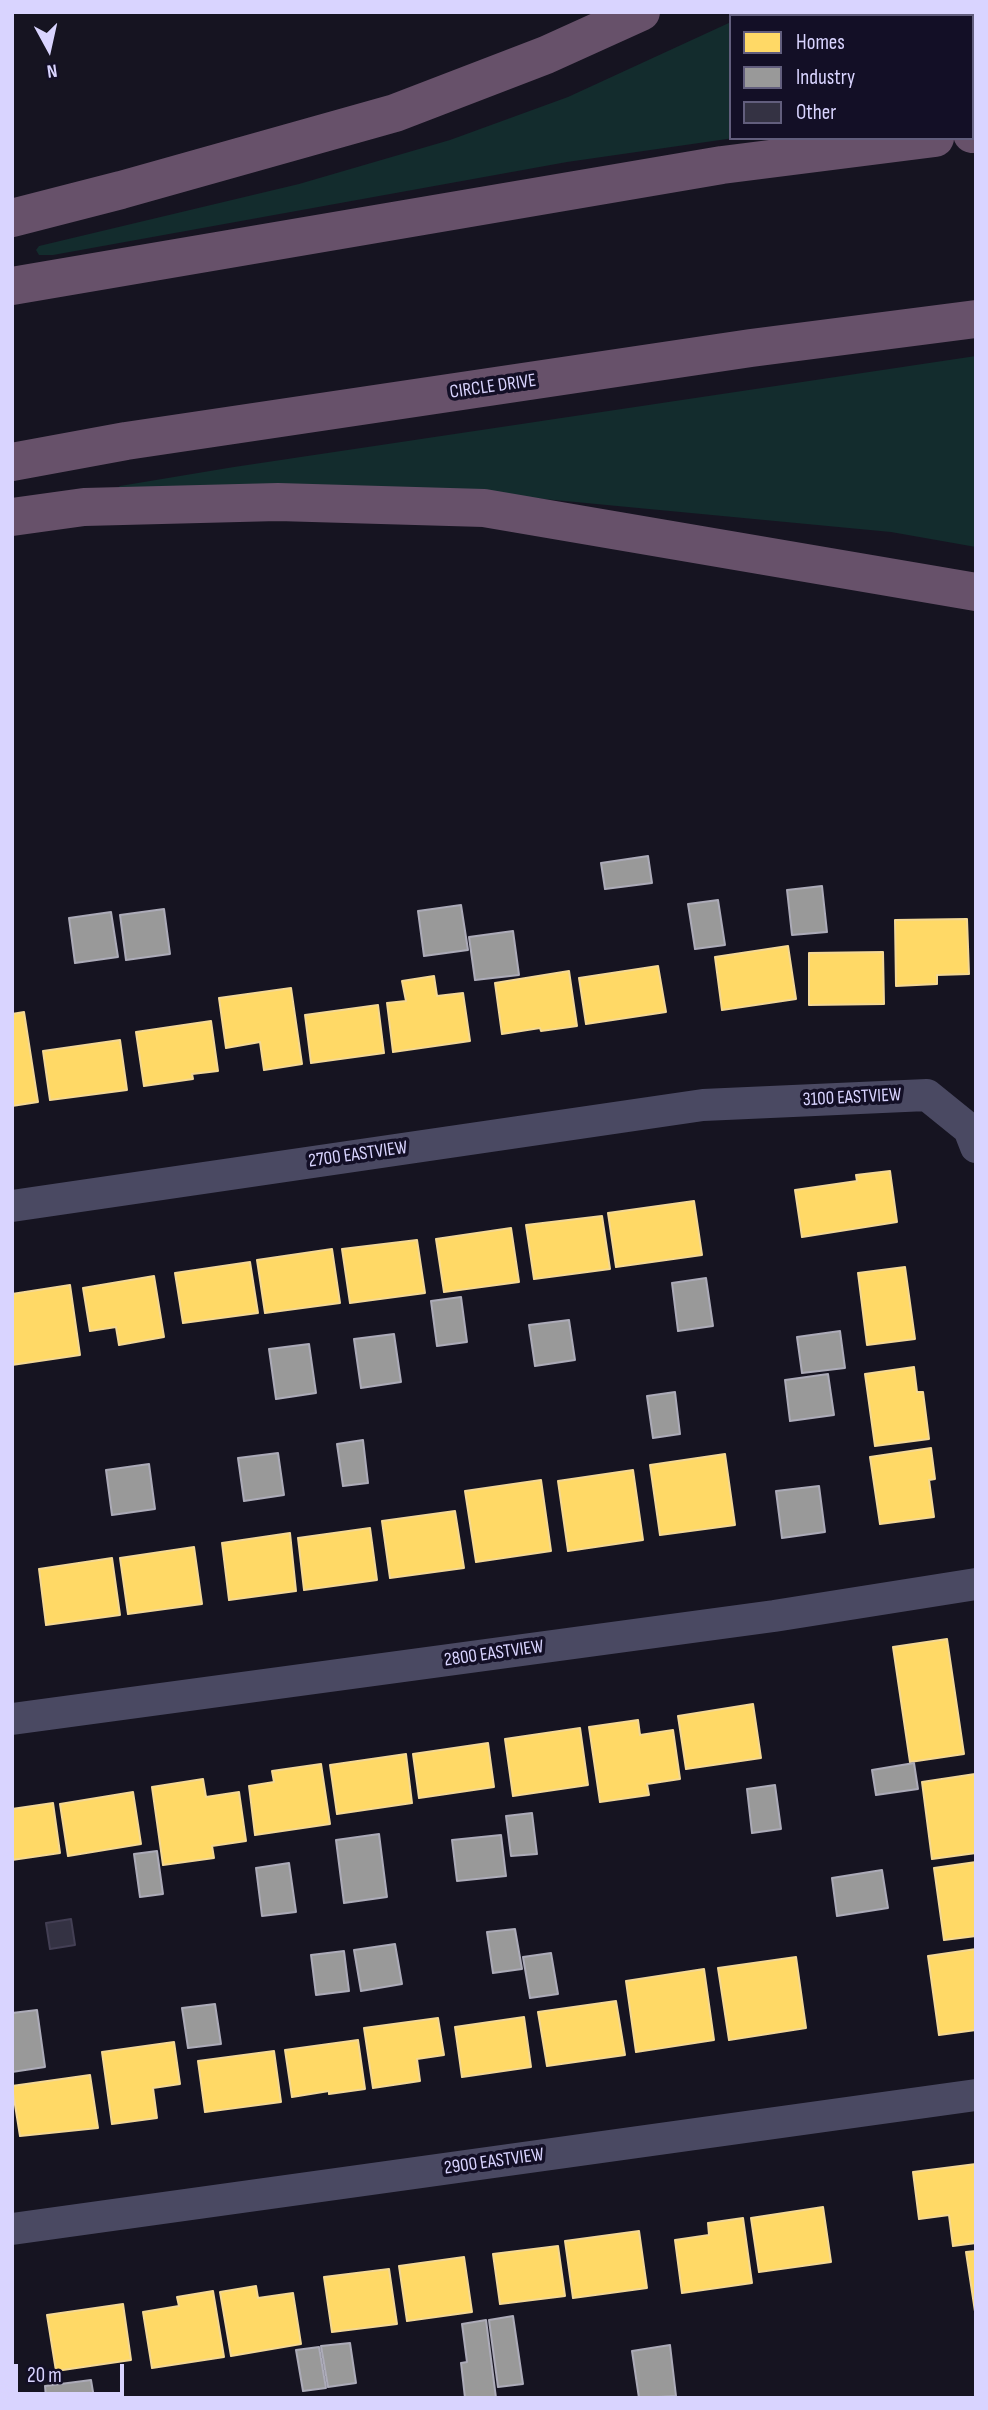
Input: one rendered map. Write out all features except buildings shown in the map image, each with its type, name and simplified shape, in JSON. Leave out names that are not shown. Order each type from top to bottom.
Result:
[{"type":"highway","points":[[12,218],[395,113],[547,55],[641,12]]},
{"type":"highway","points":[[12,286],[722,165],[919,140]]},
{"type":"highway","name":"CIRCLE DRIVE","points":[[12,462],[139,439],[737,350],[976,319]]},
{"type":"highway","points":[[12,517],[84,507],[278,502],[484,508],[976,592]]},
{"type":"street","name":"3100 EASTVIEW","points":[[703,1105],[927,1095],[969,1129],[976,1147]]},
{"type":"street","name":"2700 EASTVIEW","points":[[12,1206],[703,1105]]},
{"type":"street","name":"2800 EASTVIEW","points":[[12,1719],[774,1616],[976,1584]]},
{"type":"street","name":"2900 EASTVIEW","points":[[12,2229],[976,2095]]},
{"type":"green space","points":[[976,12],[976,103],[974,14],[748,14]]},
{"type":"green space","points":[[729,23],[729,139],[567,162],[53,255],[39,255],[36,250],[39,246],[299,184],[450,140],[568,97]]},
{"type":"green space","points":[[976,356],[976,547],[891,532],[470,492],[110,493],[120,486],[234,467]]}]
